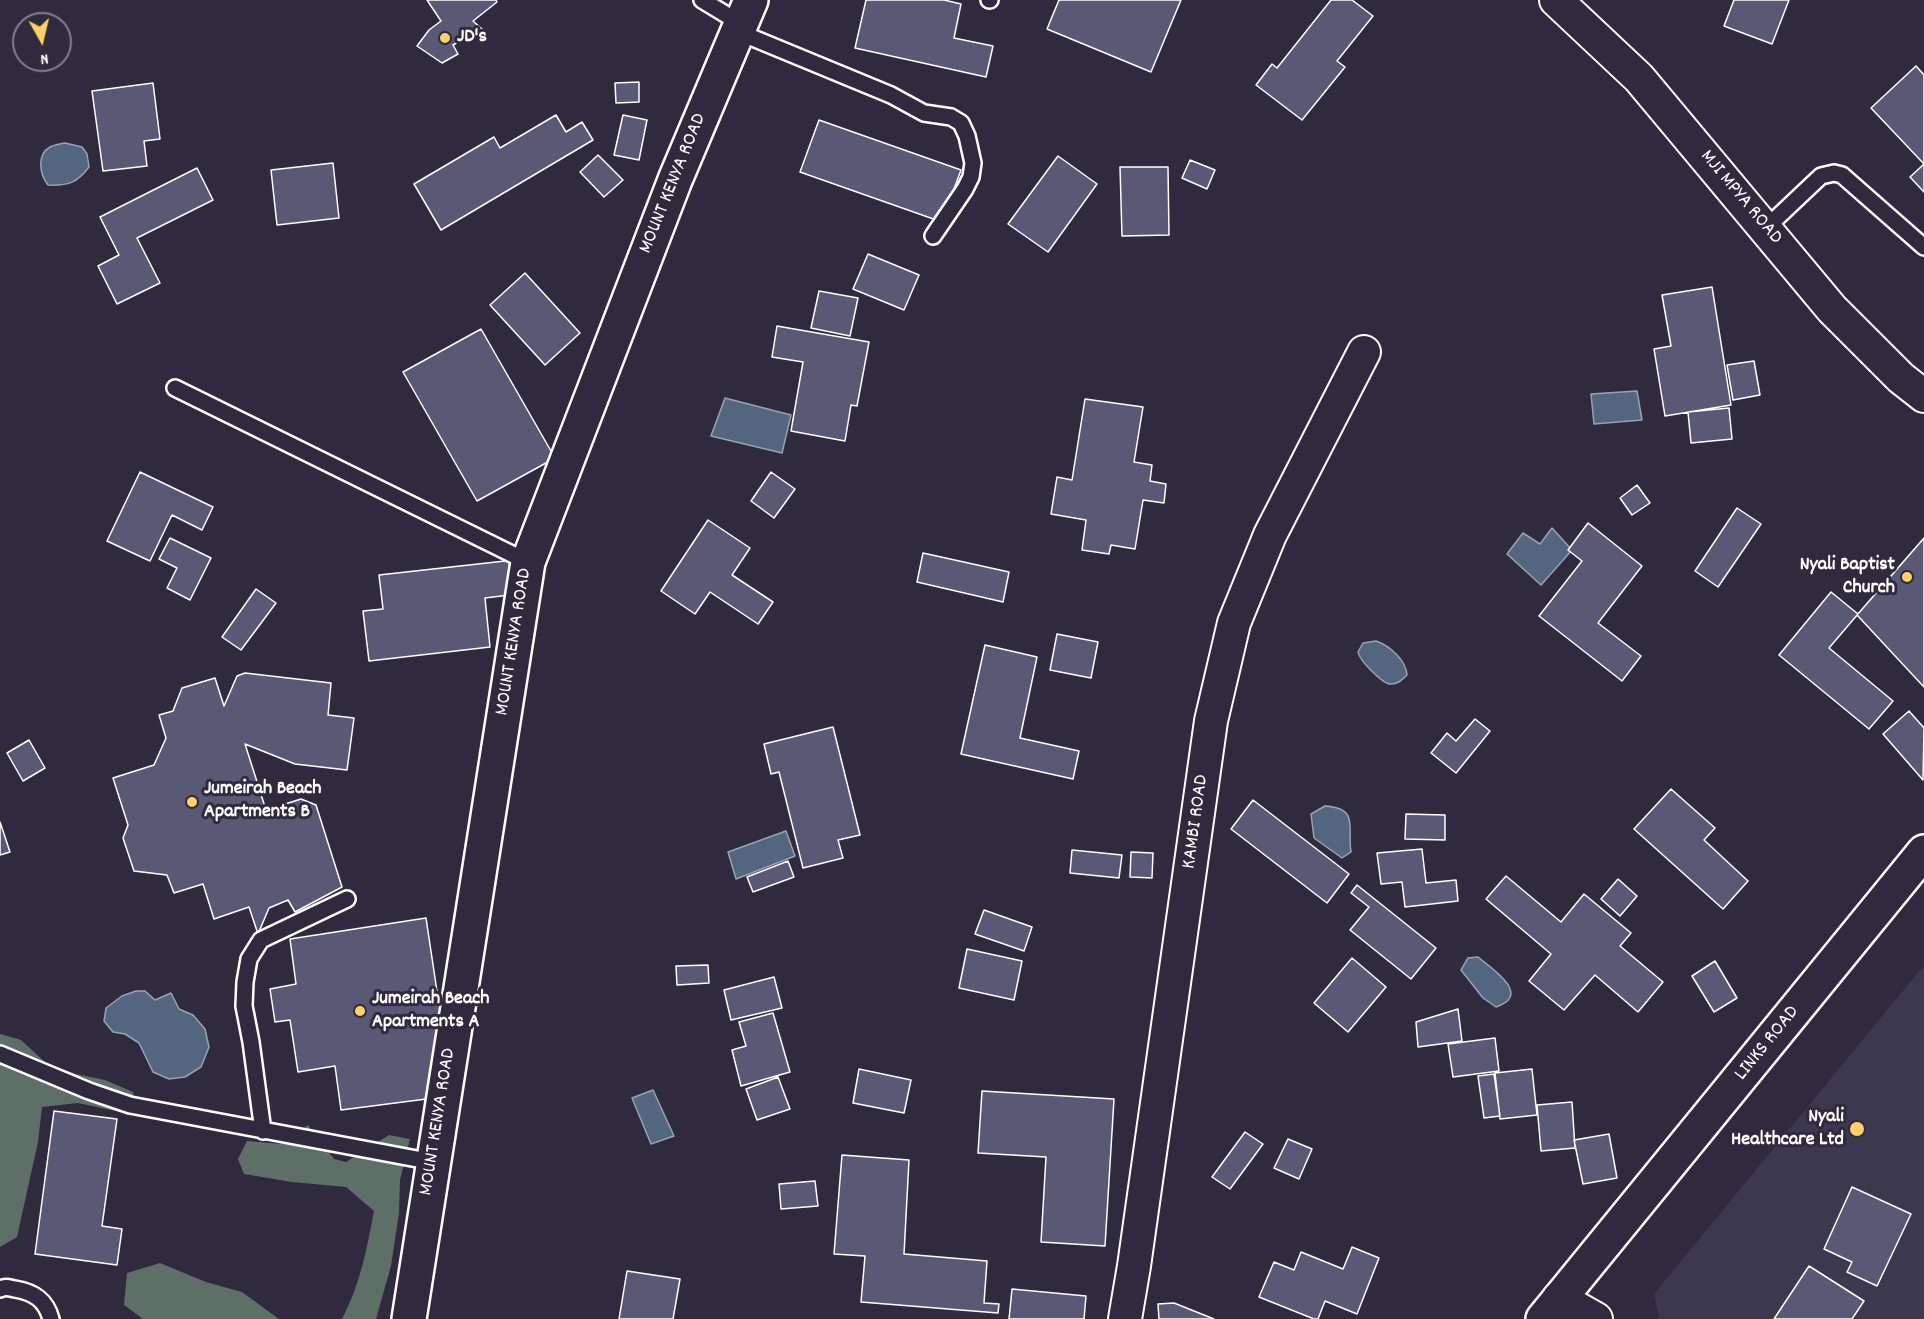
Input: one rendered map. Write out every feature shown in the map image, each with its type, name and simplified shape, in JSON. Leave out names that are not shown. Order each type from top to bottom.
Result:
[{"type":"main road","name":"MOUNT KENYA ROAD","points":[[409,1319],[528,562],[675,180],[742,18]]},
{"type":"main road","name":"LINKS ROAD","points":[[1551,1309],[1924,852]]},
{"type":"street","name":"MJI MPYA ROAD","points":[[1556,0],[1639,78],[1832,309],[1901,378],[1924,396]]},
{"type":"street","name":"KAMBI ROAD","points":[[1125,1319],[1211,721],[1234,623],[1270,535],[1364,352]]},
{"type":"street","points":[[1551,1309],[1596,1319]]},
{"type":"lane","points":[[702,0],[742,18],[924,113],[951,117],[961,123],[968,136],[973,163],[971,177],[933,236]]},
{"type":"lane","points":[[1766,228],[1821,176],[1834,173],[1842,175],[1924,247]]},
{"type":"lane","points":[[175,387],[528,562]]},
{"type":"lane","points":[[263,1131],[244,1006],[249,959],[261,940],[347,899]]},
{"type":"lane","points":[[0,1054],[89,1091],[130,1105],[433,1161]]},
{"type":"lane","points":[[0,1289],[5,1287],[29,1291],[48,1307],[51,1319]]},
{"type":"shaded area","name":"Nyali Healthcare Ltd","points":[[1924,965],[1924,1319],[1659,1319],[1654,1294]]},
{"type":"green space","points":[[0,1034],[21,1040],[46,1063],[76,1074],[105,1080],[133,1092],[139,1116],[78,1103],[42,1107],[38,1142],[17,1237],[0,1247]]},
{"type":"green space","points":[[308,1125],[334,1159],[346,1162],[389,1135],[410,1139],[400,1180],[399,1213],[391,1266],[376,1319],[342,1319],[358,1280],[374,1211],[346,1187],[292,1182],[244,1174],[238,1159],[247,1141],[282,1144]]},
{"type":"green space","points":[[160,1263],[206,1282],[242,1292],[279,1319],[143,1319],[124,1305],[127,1273]]},
{"type":"water","points":[[65,143],[82,147],[87,154],[89,167],[72,182],[48,185],[41,171],[43,155],[50,147]]},
{"type":"water","points":[[1637,391],[1642,420],[1594,424],[1591,394]]},
{"type":"water","points":[[725,398],[791,415],[782,453],[711,436]]},
{"type":"water","points":[[1552,528],[1572,550],[1541,585],[1507,554],[1523,533],[1540,544]]},
{"type":"water","points":[[1376,641],[1392,650],[1404,664],[1407,675],[1399,682],[1389,684],[1385,682],[1359,656],[1358,652],[1363,643]]},
{"type":"water","points":[[1325,806],[1343,811],[1348,815],[1350,821],[1351,852],[1342,858],[1314,838],[1311,814]]},
{"type":"water","points":[[786,831],[795,856],[736,879],[728,852]]},
{"type":"water","points":[[1478,957],[1499,974],[1510,989],[1511,996],[1506,1002],[1496,1007],[1483,998],[1461,970],[1468,958]]},
{"type":"water","points":[[136,991],[145,991],[155,1000],[171,993],[179,1009],[193,1015],[205,1029],[209,1047],[201,1067],[185,1077],[169,1079],[153,1072],[139,1043],[125,1034],[113,1032],[104,1021],[106,1008],[122,996]]},
{"type":"water","points":[[653,1090],[674,1136],[651,1144],[632,1098]]},
{"type":"building","name":"JD's","points":[[427,0],[496,0],[497,2],[473,21],[482,29],[453,45],[458,54],[442,63],[417,46],[429,30],[441,21]]},
{"type":"building","points":[[866,0],[944,0],[961,4],[954,38],[993,46],[986,77],[855,48]]},
{"type":"building","points":[[1059,0],[1181,0],[1151,72],[1047,29]]},
{"type":"building","points":[[1331,0],[1352,0],[1373,16],[1337,61],[1345,67],[1302,120],[1256,85],[1272,64],[1277,68]]},
{"type":"building","points":[[1734,0],[1789,0],[1772,44],[1724,26]]},
{"type":"building","points":[[1916,66],[1924,75],[1924,164],[1871,108]]},
{"type":"building","points":[[639,82],[639,102],[616,103],[615,83]]},
{"type":"building","points":[[153,83],[160,139],[144,141],[147,166],[103,171],[92,91]]},
{"type":"building","points":[[556,115],[566,132],[582,122],[593,140],[441,230],[414,184],[494,137],[500,148]]},
{"type":"building","points":[[623,115],[647,120],[639,160],[614,155]]},
{"type":"building","points":[[819,120],[961,170],[942,222],[800,172]]},
{"type":"building","points":[[598,155],[623,180],[604,197],[580,172]]},
{"type":"building","points":[[1058,156],[1097,184],[1048,252],[1008,224]]},
{"type":"building","points":[[1190,160],[1215,170],[1207,189],[1182,178]]},
{"type":"building","points":[[333,163],[339,218],[277,225],[271,170]]},
{"type":"building","points":[[1924,164],[1924,192],[1910,177]]},
{"type":"building","points":[[1120,167],[1168,167],[1169,235],[1122,236]]},
{"type":"building","points":[[197,168],[213,200],[137,238],[160,283],[117,304],[98,266],[119,255],[100,217]]},
{"type":"building","points":[[868,254],[919,275],[904,310],[853,289]]},
{"type":"building","points":[[525,273],[580,333],[545,365],[490,305]]},
{"type":"building","points":[[1712,287],[1731,405],[1665,416],[1654,349],[1671,346],[1662,295]]},
{"type":"building","points":[[819,291],[858,298],[850,336],[811,328]]},
{"type":"building","points":[[777,326],[869,342],[857,406],[851,405],[845,441],[791,431],[803,362],[772,357]]},
{"type":"building","points":[[481,329],[555,458],[477,501],[403,372]]},
{"type":"building","points":[[1754,361],[1760,395],[1733,400],[1727,365]]},
{"type":"building","points":[[1085,399],[1143,407],[1134,462],[1152,465],[1150,481],[1166,484],[1164,503],[1143,500],[1135,549],[1111,545],[1109,554],[1082,550],[1086,520],[1051,514],[1057,477],[1072,480]]},
{"type":"building","points":[[1729,408],[1732,439],[1691,443],[1688,412]]},
{"type":"building","points":[[140,472],[213,507],[202,530],[172,515],[150,561],[107,541]]},
{"type":"building","points":[[771,472],[795,489],[774,518],[751,501]]},
{"type":"building","points":[[1637,485],[1650,503],[1632,515],[1620,498]]},
{"type":"building","points":[[1737,508],[1761,524],[1718,587],[1695,571]]},
{"type":"building","points":[[708,520],[750,548],[732,575],[773,602],[758,624],[710,592],[695,614],[661,591]]},
{"type":"building","points":[[1588,523],[1642,566],[1598,623],[1641,656],[1622,681],[1539,616],[1582,561],[1568,550]]},
{"type":"building","points":[[170,538],[211,558],[190,600],[167,588],[177,568],[159,559]]},
{"type":"building","name":"Nyali Baptist Church","points":[[1924,538],[1924,687],[1857,615]]},
{"type":"building","points":[[923,553],[1009,572],[1003,602],[917,582]]},
{"type":"building","points":[[514,560],[518,594],[485,598],[490,647],[369,661],[363,611],[383,609],[379,575]]},
{"type":"building","points":[[256,589],[276,603],[241,650],[222,637]]},
{"type":"building","points":[[1831,592],[1858,614],[1829,648],[1893,701],[1869,729],[1779,655]]},
{"type":"building","points":[[1057,634],[1098,642],[1091,678],[1050,670]]},
{"type":"building","points":[[985,645],[1037,657],[1020,738],[1079,751],[1073,779],[961,754]]},
{"type":"building","name":"Jumeirah Beach Apartments B","points":[[245,673],[331,683],[328,715],[354,718],[347,770],[295,764],[245,744],[266,810],[301,799],[316,805],[342,887],[295,912],[288,900],[269,908],[258,934],[249,907],[214,919],[203,884],[174,893],[167,875],[134,871],[123,838],[128,825],[113,778],[154,765],[166,738],[159,715],[173,711],[182,688],[215,678],[224,706],[237,676]]},
{"type":"building","points":[[1909,711],[1924,728],[1923,780],[1883,734]]},
{"type":"building","points":[[1475,719],[1490,731],[1456,773],[1431,753],[1447,733],[1456,741]]},
{"type":"building","points":[[833,727],[860,835],[838,840],[843,858],[803,868],[779,772],[771,774],[764,744]]},
{"type":"building","points":[[29,740],[45,768],[23,781],[7,753]]},
{"type":"building","points":[[1671,789],[1715,828],[1704,840],[1748,881],[1723,909],[1634,829]]},
{"type":"building","points":[[1253,800],[1349,874],[1327,903],[1231,829]]},
{"type":"building","points":[[1406,814],[1445,815],[1445,840],[1405,839]]},
{"type":"building","points":[[0,822],[10,852],[0,855]]},
{"type":"building","points":[[1422,849],[1426,883],[1456,880],[1458,901],[1405,907],[1402,882],[1381,884],[1377,853]]},
{"type":"building","points":[[1072,850],[1122,855],[1119,878],[1070,873]]},
{"type":"building","points":[[1131,852],[1153,853],[1152,878],[1130,877]]},
{"type":"building","points":[[788,861],[794,877],[753,892],[747,877]]},
{"type":"building","points":[[1506,876],[1561,922],[1584,894],[1631,933],[1620,946],[1663,982],[1638,1012],[1595,975],[1564,1010],[1529,981],[1551,954],[1486,899]]},
{"type":"building","points":[[1618,879],[1637,896],[1620,916],[1601,899]]},
{"type":"building","points":[[1357,885],[1436,948],[1411,979],[1350,930],[1369,907],[1351,893]]},
{"type":"building","points":[[984,910],[1032,927],[1024,951],[975,934]]},
{"type":"building","name":"Jumeirah Beach Apartments A","points":[[426,918],[438,998],[448,1001],[434,1098],[341,1110],[335,1066],[298,1072],[290,1020],[275,1022],[270,989],[296,984],[290,939]]},
{"type":"building","points":[[967,949],[1022,961],[1014,1000],[959,988]]},
{"type":"building","points":[[1352,958],[1386,987],[1348,1032],[1314,1003]]},
{"type":"building","points":[[1715,961],[1737,998],[1714,1012],[1692,976]]},
{"type":"building","points":[[708,965],[709,983],[677,985],[676,966]]},
{"type":"building","points":[[774,977],[782,1008],[731,1020],[724,990]]},
{"type":"building","points":[[1458,1009],[1462,1041],[1418,1047],[1416,1022]]},
{"type":"building","points":[[773,1013],[790,1072],[741,1086],[732,1050],[746,1046],[739,1022]]},
{"type":"building","points":[[1495,1038],[1499,1071],[1453,1077],[1448,1044]]},
{"type":"building","points":[[859,1069],[911,1080],[904,1113],[853,1103]]},
{"type":"building","points":[[1532,1069],[1537,1115],[1500,1119],[1495,1073]]},
{"type":"building","points":[[1494,1074],[1500,1116],[1484,1118],[1478,1076]]},
{"type":"building","points":[[778,1077],[790,1109],[757,1120],[746,1089]]},
{"type":"building","points":[[982,1091],[1114,1099],[1105,1246],[1041,1242],[1046,1157],[978,1153]]},
{"type":"building","points":[[1572,1102],[1575,1148],[1541,1151],[1537,1105]]},
{"type":"building","points":[[54,1111],[117,1119],[102,1226],[122,1229],[117,1265],[35,1254]]},
{"type":"building","points":[[1245,1132],[1263,1144],[1230,1189],[1212,1177]]},
{"type":"building","points":[[1609,1134],[1617,1178],[1583,1184],[1574,1140]]},
{"type":"building","points":[[1288,1139],[1312,1149],[1299,1179],[1274,1168]]},
{"type":"building","points":[[842,1155],[909,1160],[904,1254],[987,1261],[984,1303],[999,1304],[998,1313],[861,1302],[865,1256],[834,1254]]},
{"type":"building","points":[[815,1181],[818,1206],[781,1209],[779,1184]]},
{"type":"building","points":[[1852,1187],[1911,1214],[1877,1286],[1847,1272],[1852,1262],[1824,1249]]},
{"type":"building","points":[[1352,1247],[1379,1258],[1357,1314],[1325,1301],[1318,1319],[1314,1319],[1259,1297],[1274,1262],[1294,1270],[1301,1252],[1343,1269]]},
{"type":"building","points":[[1809,1266],[1864,1301],[1852,1319],[1774,1319]]},
{"type":"building","points":[[627,1271],[680,1279],[673,1319],[619,1319]]},
{"type":"building","points":[[1012,1289],[1086,1296],[1084,1319],[1009,1319]]},
{"type":"building","points":[[1174,1303],[1214,1319],[1159,1319],[1158,1304]]},
{"type":"place","name":"JD's","points":[[445,38]]},
{"type":"place","name":"Nyali Baptist Church","points":[[1907,577]]},
{"type":"place","name":"Jumeirah Beach Apartments B","points":[[192,802]]},
{"type":"place","name":"Jumeirah Beach Apartments A","points":[[360,1011]]},
{"type":"place","name":"Nyali Healthcare Ltd","points":[[1857,1129]]}]
